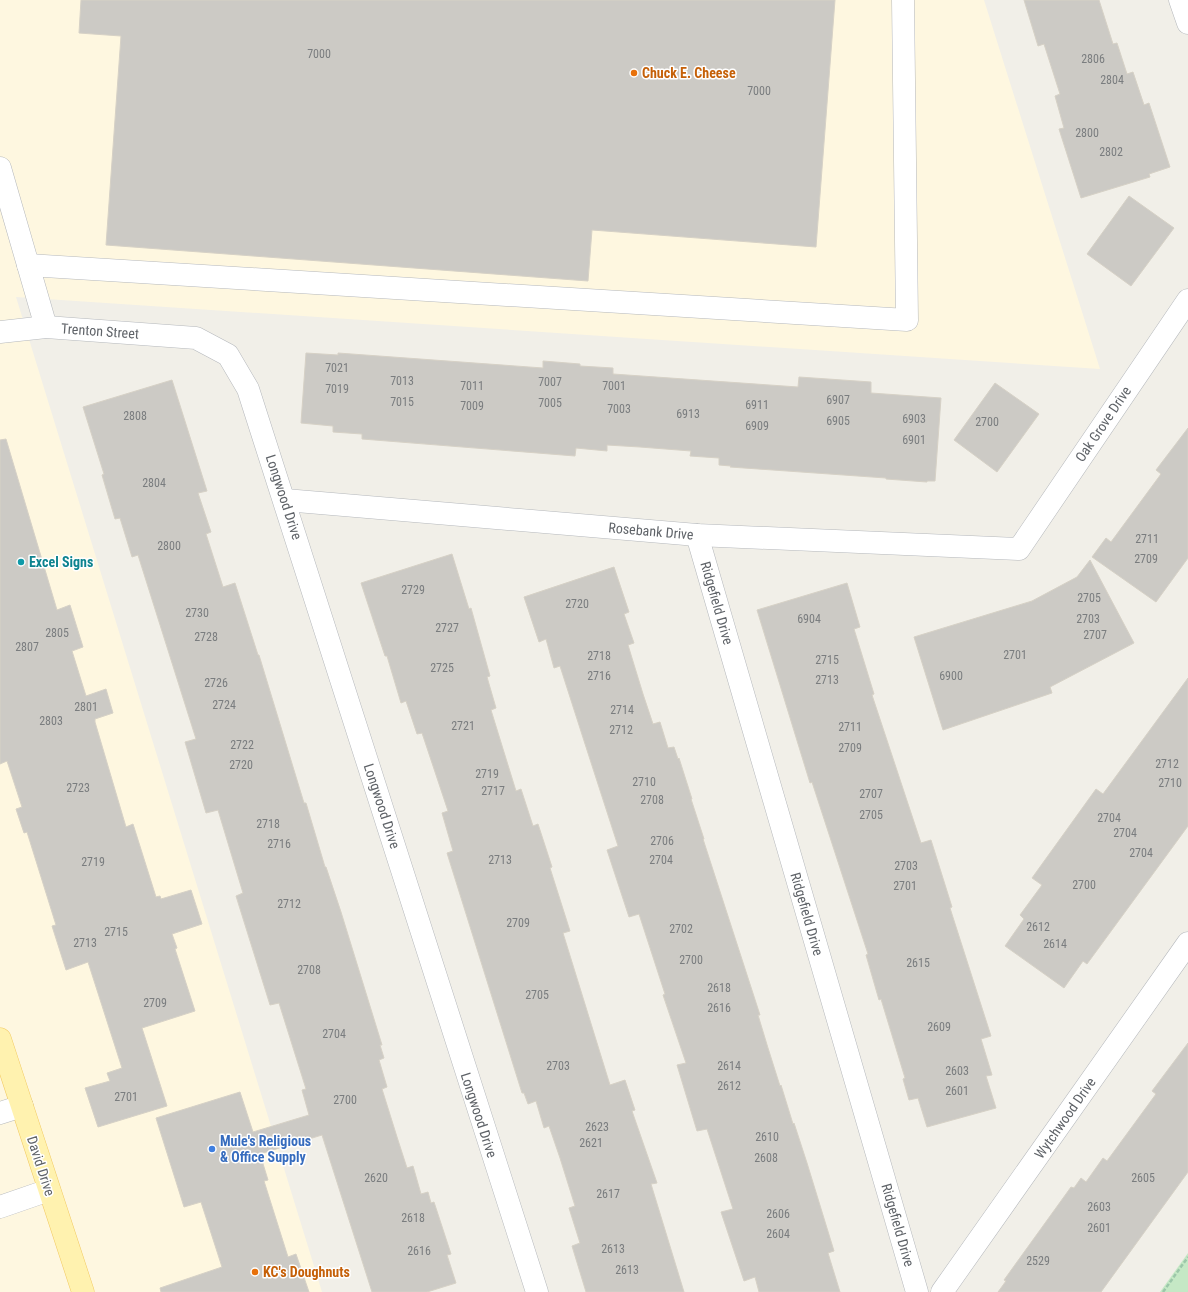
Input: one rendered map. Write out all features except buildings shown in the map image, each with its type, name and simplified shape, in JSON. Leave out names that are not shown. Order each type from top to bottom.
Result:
[{"type":"main road","name":"David Drive","points":[[0,1039],[83,1292]]},
{"type":"street","points":[[28,265],[907,320],[903,0]]},
{"type":"street","points":[[1180,0],[1188,23]]},
{"type":"street","points":[[0,168],[46,327]]},
{"type":"street","name":"Oak Grove Drive","points":[[1019,549],[1188,300]]},
{"type":"street","name":"Trenton Street","points":[[0,332],[46,327],[196,338],[199,340]]},
{"type":"street","name":"Longwood Drive","points":[[199,340],[228,355],[248,389],[285,500],[537,1292]]},
{"type":"street","name":"Rosebank Drive","points":[[285,500],[697,536],[1019,549]]},
{"type":"street","name":"Ridgefield Drive","points":[[697,536],[917,1292]]},
{"type":"street","name":"Wytchwood Drive","points":[[942,1292],[1188,943]]},
{"type":"street","points":[[0,1113],[22,1106]]},
{"type":"street","points":[[0,1207],[49,1190]]},
{"type":"path","points":[[1163,1292],[1188,1257]]},
{"type":"shaded area","points":[[0,0],[984,0],[1100,369],[16,297],[322,1292],[0,1292]]},
{"type":"green space","points":[[1188,1253],[1188,1292],[1160,1292]]},
{"type":"place","name":"Chuck E. Cheese","points":[[634,73]]},
{"type":"place","name":"Excel Signs","points":[[21,562]]},
{"type":"place","name":"Mule's Religious & Office Supply","points":[[212,1149]]},
{"type":"place","name":"KC's Doughnuts","points":[[255,1272]]}]
